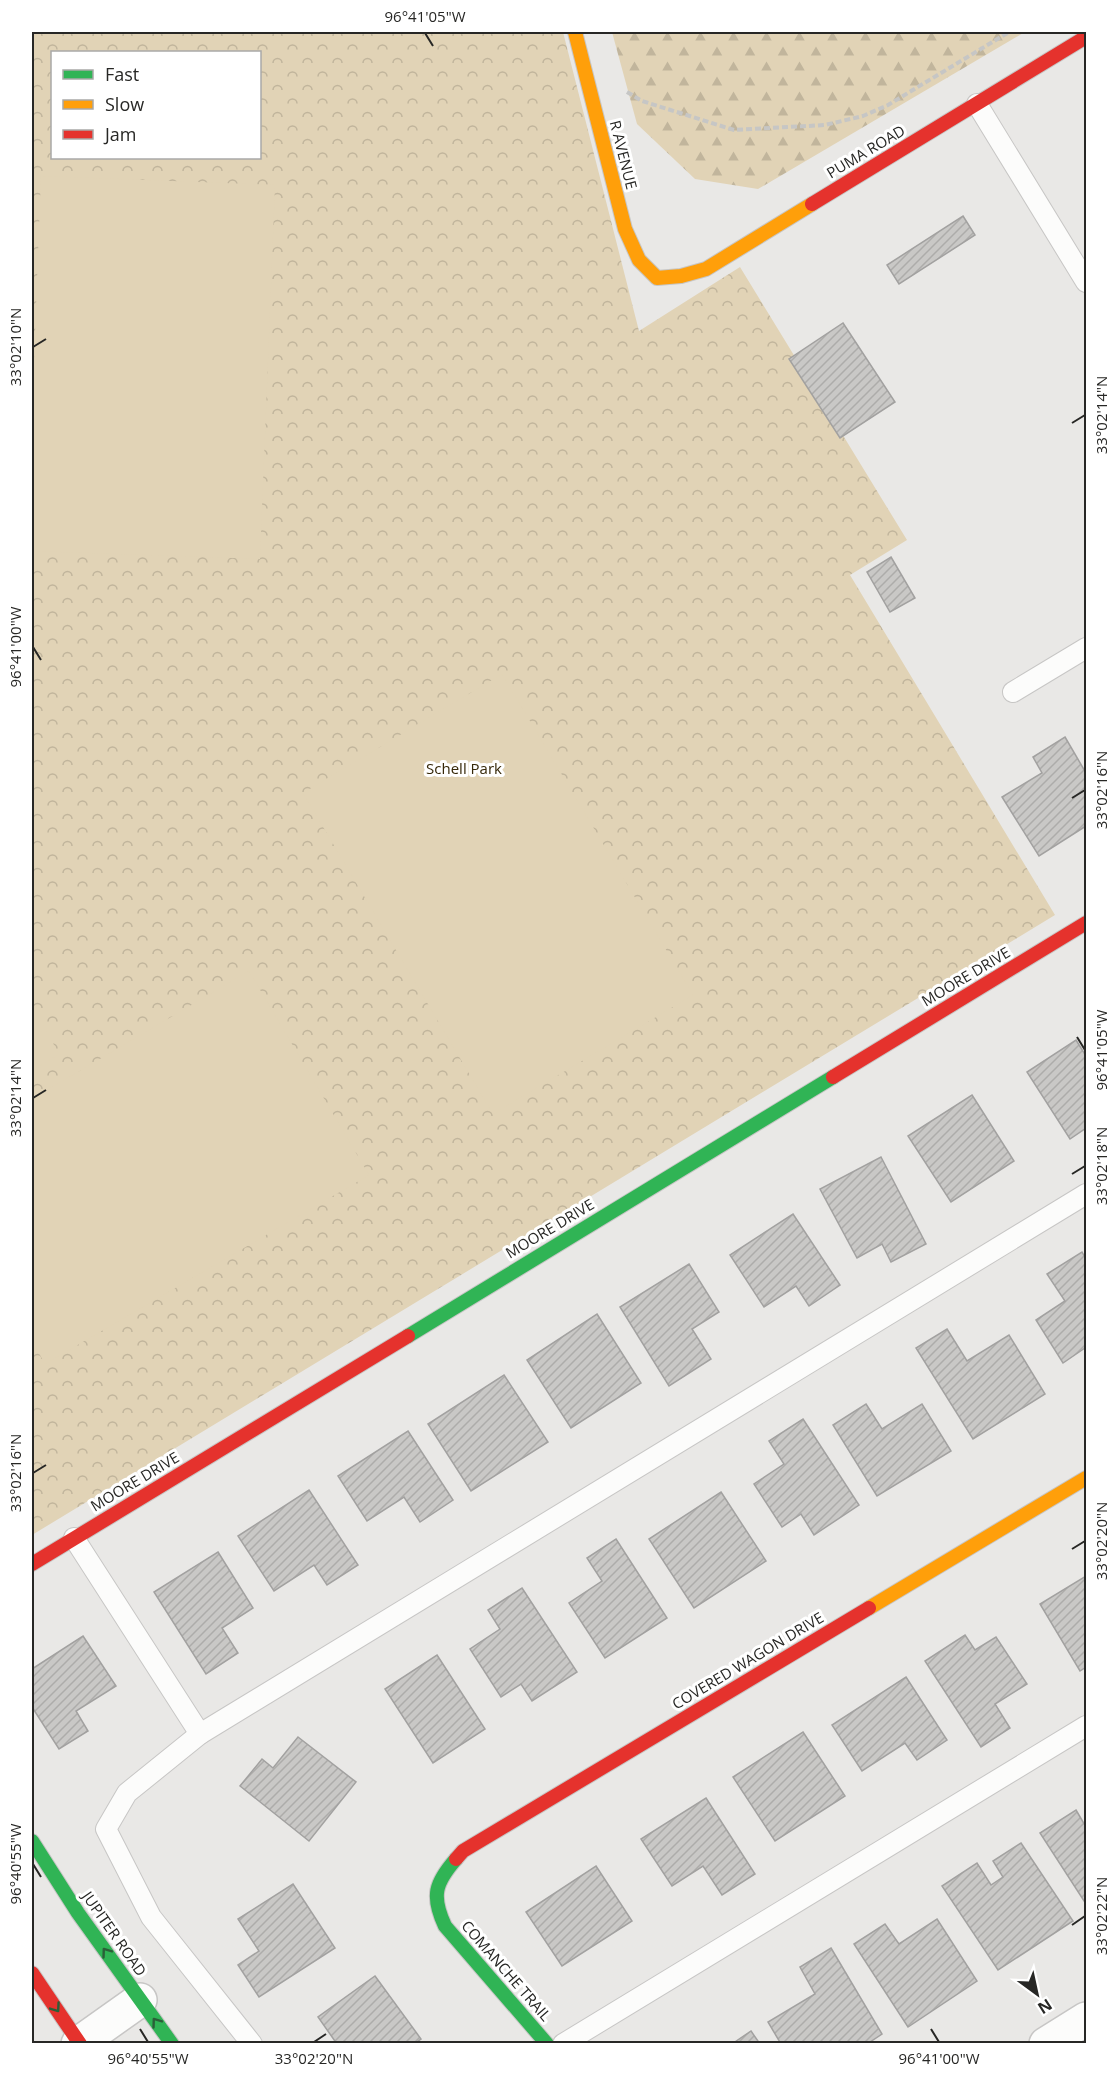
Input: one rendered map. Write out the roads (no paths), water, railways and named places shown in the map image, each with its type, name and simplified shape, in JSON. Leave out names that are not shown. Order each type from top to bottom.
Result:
[{"type":"street","name":"R AVENUE","points":[[575,32],[625,229],[639,260],[657,278]]},
{"type":"street","name":"PUMA ROAD","points":[[657,278],[681,276],[706,269],[1086,37]]},
{"type":"street","name":"MOORE DRIVE","points":[[32,1564],[1086,923]]},
{"type":"street","name":"COVERED WAGON DRIVE","points":[[438,1886],[448,1868],[463,1851],[1086,1478]]},
{"type":"street","name":"JUPITER ROAD","points":[[32,1841],[78,1913],[172,2043]]},
{"type":"street","name":"COMANCHE TRAIL","points":[[438,1886],[436,1903],[445,1926],[547,2043]]},
{"type":"street","points":[[32,1973],[79,2043],[140,2000]]},
{"type":"street","points":[[1046,2043],[1086,2019]]},
{"type":"lane","points":[[977,104],[1086,282]]},
{"type":"lane","points":[[1013,692],[1086,648]]},
{"type":"lane","points":[[252,2043],[151,1917],[106,1829],[127,1792],[200,1734],[1086,1194]]},
{"type":"lane","points":[[74,1538],[200,1734]]},
{"type":"lane","points":[[563,2043],[1086,1726]]},
{"type":"park label","name":"Schell Park","points":[[464,769]]}]
